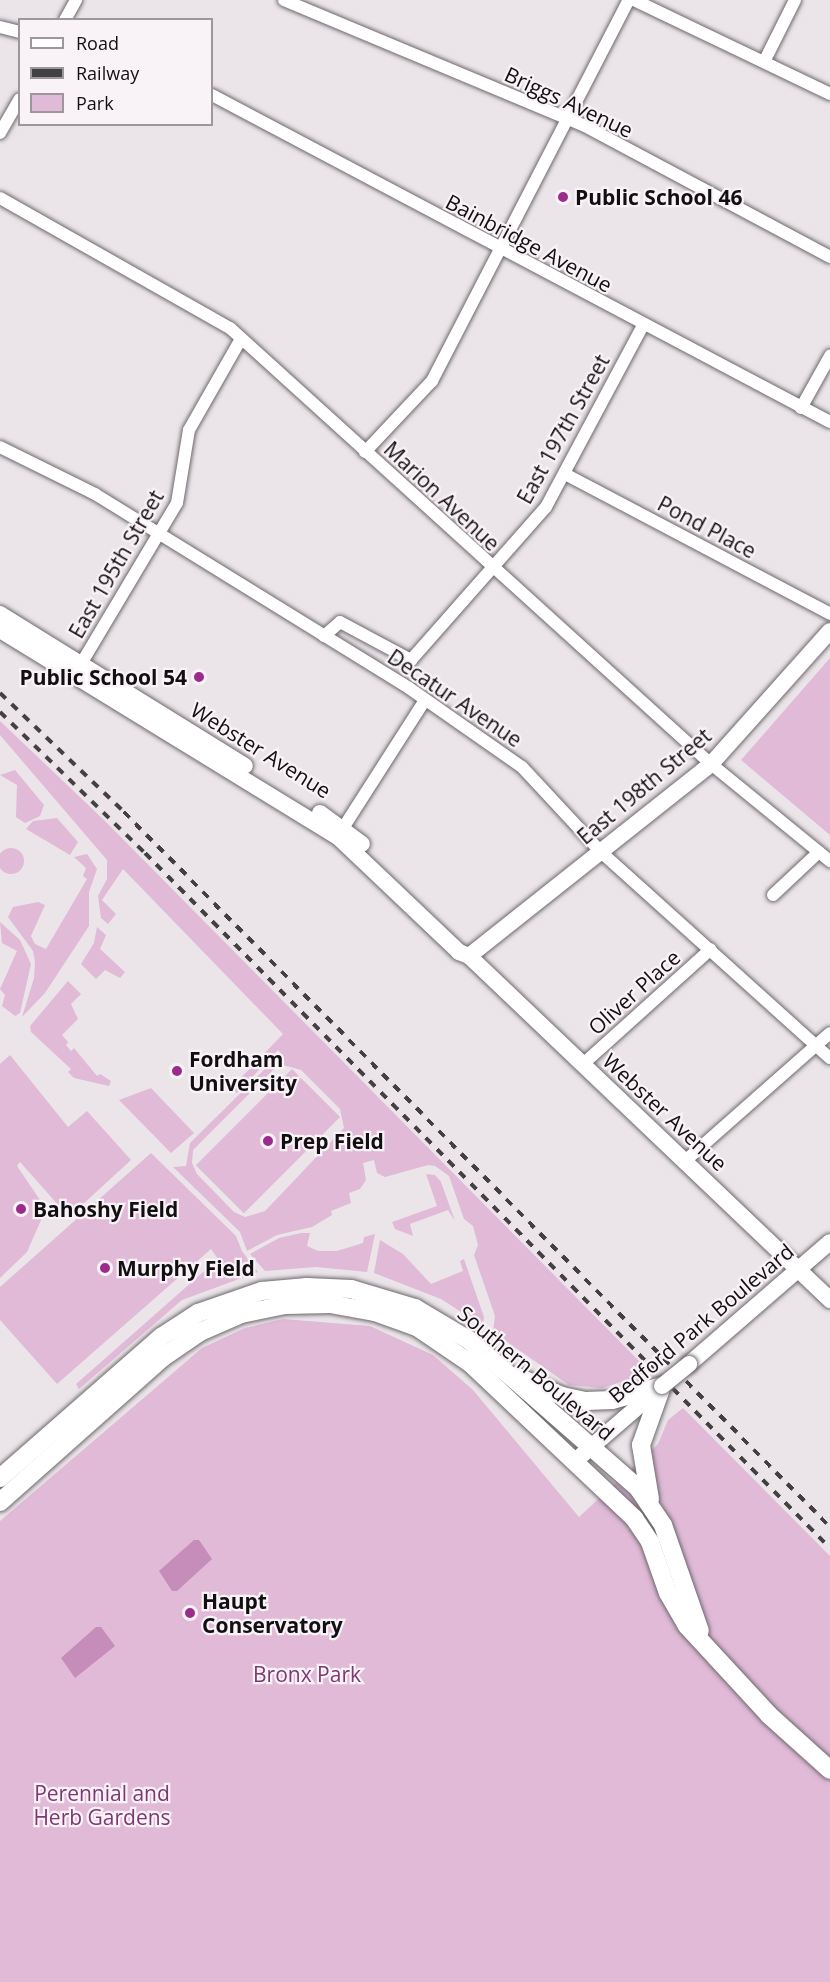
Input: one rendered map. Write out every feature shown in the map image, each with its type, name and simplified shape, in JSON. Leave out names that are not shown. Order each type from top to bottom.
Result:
[{"type":"main road","name":"Webster Avenue","points":[[0,614],[78,670],[341,832],[459,952],[469,956],[830,1300]]},
{"type":"main road","name":"Webster Avenue","points":[[0,630],[78,670]]},
{"type":"main road","name":"East 198th Street","points":[[469,956],[711,764],[830,631]]},
{"type":"main road","name":"Bedford Park Boulevard","points":[[575,1461],[830,1242]]},
{"type":"main road","name":"Southern Boulevard","points":[[0,1478],[161,1337],[208,1309],[262,1291],[330,1287],[390,1299],[453,1329],[652,1503],[669,1539],[684,1593],[709,1649]]},
{"type":"main road","name":"Southern Boulevard","points":[[0,1502],[181,1344],[220,1322],[285,1305],[353,1307],[417,1327],[471,1363],[638,1523],[676,1611],[769,1715],[830,1770]]},
{"type":"main road","points":[[503,1371],[562,1396],[586,1401],[612,1400],[662,1386]]},
{"type":"main road","points":[[652,1503],[641,1445],[662,1386]]},
{"type":"street","points":[[66,18],[76,0]]},
{"type":"street","name":"Briggs Avenue","points":[[284,0],[568,120],[830,257]]},
{"type":"street","points":[[365,452],[432,381],[629,0]]},
{"type":"street","points":[[634,0],[830,94]]},
{"type":"street","points":[[764,62],[795,0]]},
{"type":"street","points":[[0,27],[18,32]]},
{"type":"street","name":"Bainbridge Avenue","points":[[213,96],[830,422]]},
{"type":"street","points":[[0,133],[18,102]]},
{"type":"street","name":"Marion Avenue","points":[[0,198],[230,328],[492,568],[711,764],[830,861]]},
{"type":"street","name":"East 197th Street","points":[[324,636],[340,622],[411,660],[546,507],[643,325]]},
{"type":"street","name":"East 195th Street","points":[[78,670],[177,503],[183,449],[195,413],[241,339]]},
{"type":"street","points":[[801,408],[830,356]]},
{"type":"street","name":"Decatur Avenue","points":[[0,447],[95,494],[425,700],[522,767],[601,852],[830,1058]]},
{"type":"street","name":"Pond Place","points":[[565,474],[830,614]]},
{"type":"street","points":[[341,832],[425,700]]},
{"type":"street","points":[[772,894],[819,852]]},
{"type":"street","name":"Oliver Place","points":[[582,1065],[711,949]]},
{"type":"street","points":[[685,1161],[830,1033]]},
{"type":"green space","points":[[830,658],[830,835],[741,760]]},
{"type":"green space","points":[[0,721],[105,821],[644,1366],[633,1378],[602,1388],[569,1385],[493,1332],[495,1316],[474,1255],[478,1245],[473,1226],[464,1219],[449,1176],[435,1166],[428,1165],[385,1177],[377,1173],[374,1160],[363,1163],[366,1180],[360,1189],[349,1193],[351,1203],[331,1211],[332,1215],[312,1227],[277,1235],[247,1251],[240,1232],[173,1167],[186,1166],[190,1143],[281,1053],[278,1050],[237,1093],[231,1088],[283,1034],[123,869],[102,900],[116,914],[108,924],[101,918],[98,896],[107,879],[107,860],[0,735]],"holes":[[[283,1065],[301,1070],[340,1109],[344,1128],[265,1211],[245,1217],[234,1212],[197,1174],[192,1163],[193,1150],[273,1070]]]},
{"type":"green space","points":[[15,770],[44,805],[40,816],[25,823],[16,817],[17,785],[0,775]]},
{"type":"green space","points":[[57,818],[78,842],[70,855],[26,829],[33,821]]},
{"type":"green space","points":[[6,849],[16,849],[23,856],[23,866],[16,873],[6,873],[-1,866],[-1,856]]},
{"type":"green space","points":[[87,854],[97,869],[89,892],[89,926],[45,993],[22,1017],[34,978],[35,962],[33,951],[8,917],[13,907],[38,902],[45,905],[31,936],[35,944],[46,949],[87,879],[83,876],[86,868],[74,857]]},
{"type":"green space","points":[[0,922],[20,940],[31,964],[20,1013],[15,1016],[2,1006],[5,995],[0,989],[17,951],[2,943]]},
{"type":"green space","points":[[97,927],[106,935],[100,949],[125,972],[120,978],[105,970],[96,979],[81,964],[94,943]]},
{"type":"green space","points":[[68,981],[81,994],[71,1004],[78,1019],[62,1035],[71,1051],[74,1048],[97,1076],[100,1074],[111,1081],[109,1086],[74,1078],[68,1072],[71,1069],[31,1032],[30,1026]]},
{"type":"green space","points":[[10,1055],[68,1127],[87,1111],[131,1160],[69,1217],[20,1162],[17,1166],[40,1200],[42,1218],[27,1252],[0,1278],[0,1064]]},
{"type":"green space","name":"Prep Field","points":[[292,1069],[340,1117],[244,1213],[196,1165]]},
{"type":"green space","points":[[151,1088],[194,1133],[171,1153],[119,1100]]},
{"type":"green space","name":"Murphy Field","points":[[151,1153],[236,1236],[242,1251],[258,1272],[182,1300],[79,1389],[76,1384],[218,1259],[211,1249],[57,1384],[0,1320],[0,1287]]},
{"type":"green space","points":[[426,1174],[435,1175],[441,1182],[455,1221],[448,1210],[410,1224],[413,1236],[395,1229],[392,1222],[437,1206]]},
{"type":"green space","points":[[310,1233],[307,1246],[318,1251],[337,1251],[363,1243],[364,1237],[375,1234],[367,1272],[316,1267],[265,1271],[250,1254],[279,1238]]},
{"type":"green space","points":[[380,1240],[403,1254],[431,1284],[463,1271],[460,1261],[464,1259],[484,1317],[483,1326],[441,1299],[374,1273]]},
{"type":"green space","name":"Bronx Park","points":[[283,1319],[370,1326],[433,1355],[473,1390],[579,1517],[658,1444],[668,1420],[683,1408],[830,1556],[830,1982],[0,1982],[0,1521],[202,1348],[245,1328]]},
{"type":"shaded area","points":[[194,1540],[199,1540],[212,1559],[177,1591],[172,1591],[159,1571]]},
{"type":"shaded area","points":[[96,1627],[101,1627],[115,1646],[75,1678],[61,1658]]},
{"type":"railway","points":[[0,693],[124,812],[830,1527]]},
{"type":"railway","points":[[0,712],[145,853],[830,1548]]},
{"type":"place","name":"Public School 46","points":[[563,197]]},
{"type":"place","name":"Public School 54","points":[[199,677]]},
{"type":"place","name":"Fordham University","points":[[177,1071]]},
{"type":"place","name":"Prep Field","points":[[268,1141]]},
{"type":"place","name":"Bahoshy Field","points":[[21,1209]]},
{"type":"place","name":"Murphy Field","points":[[105,1268]]},
{"type":"place","name":"Haupt Conservatory","points":[[190,1613]]},
{"type":"park label","name":"Perennial and Herb Gardens","points":[[102,1805]]}]
